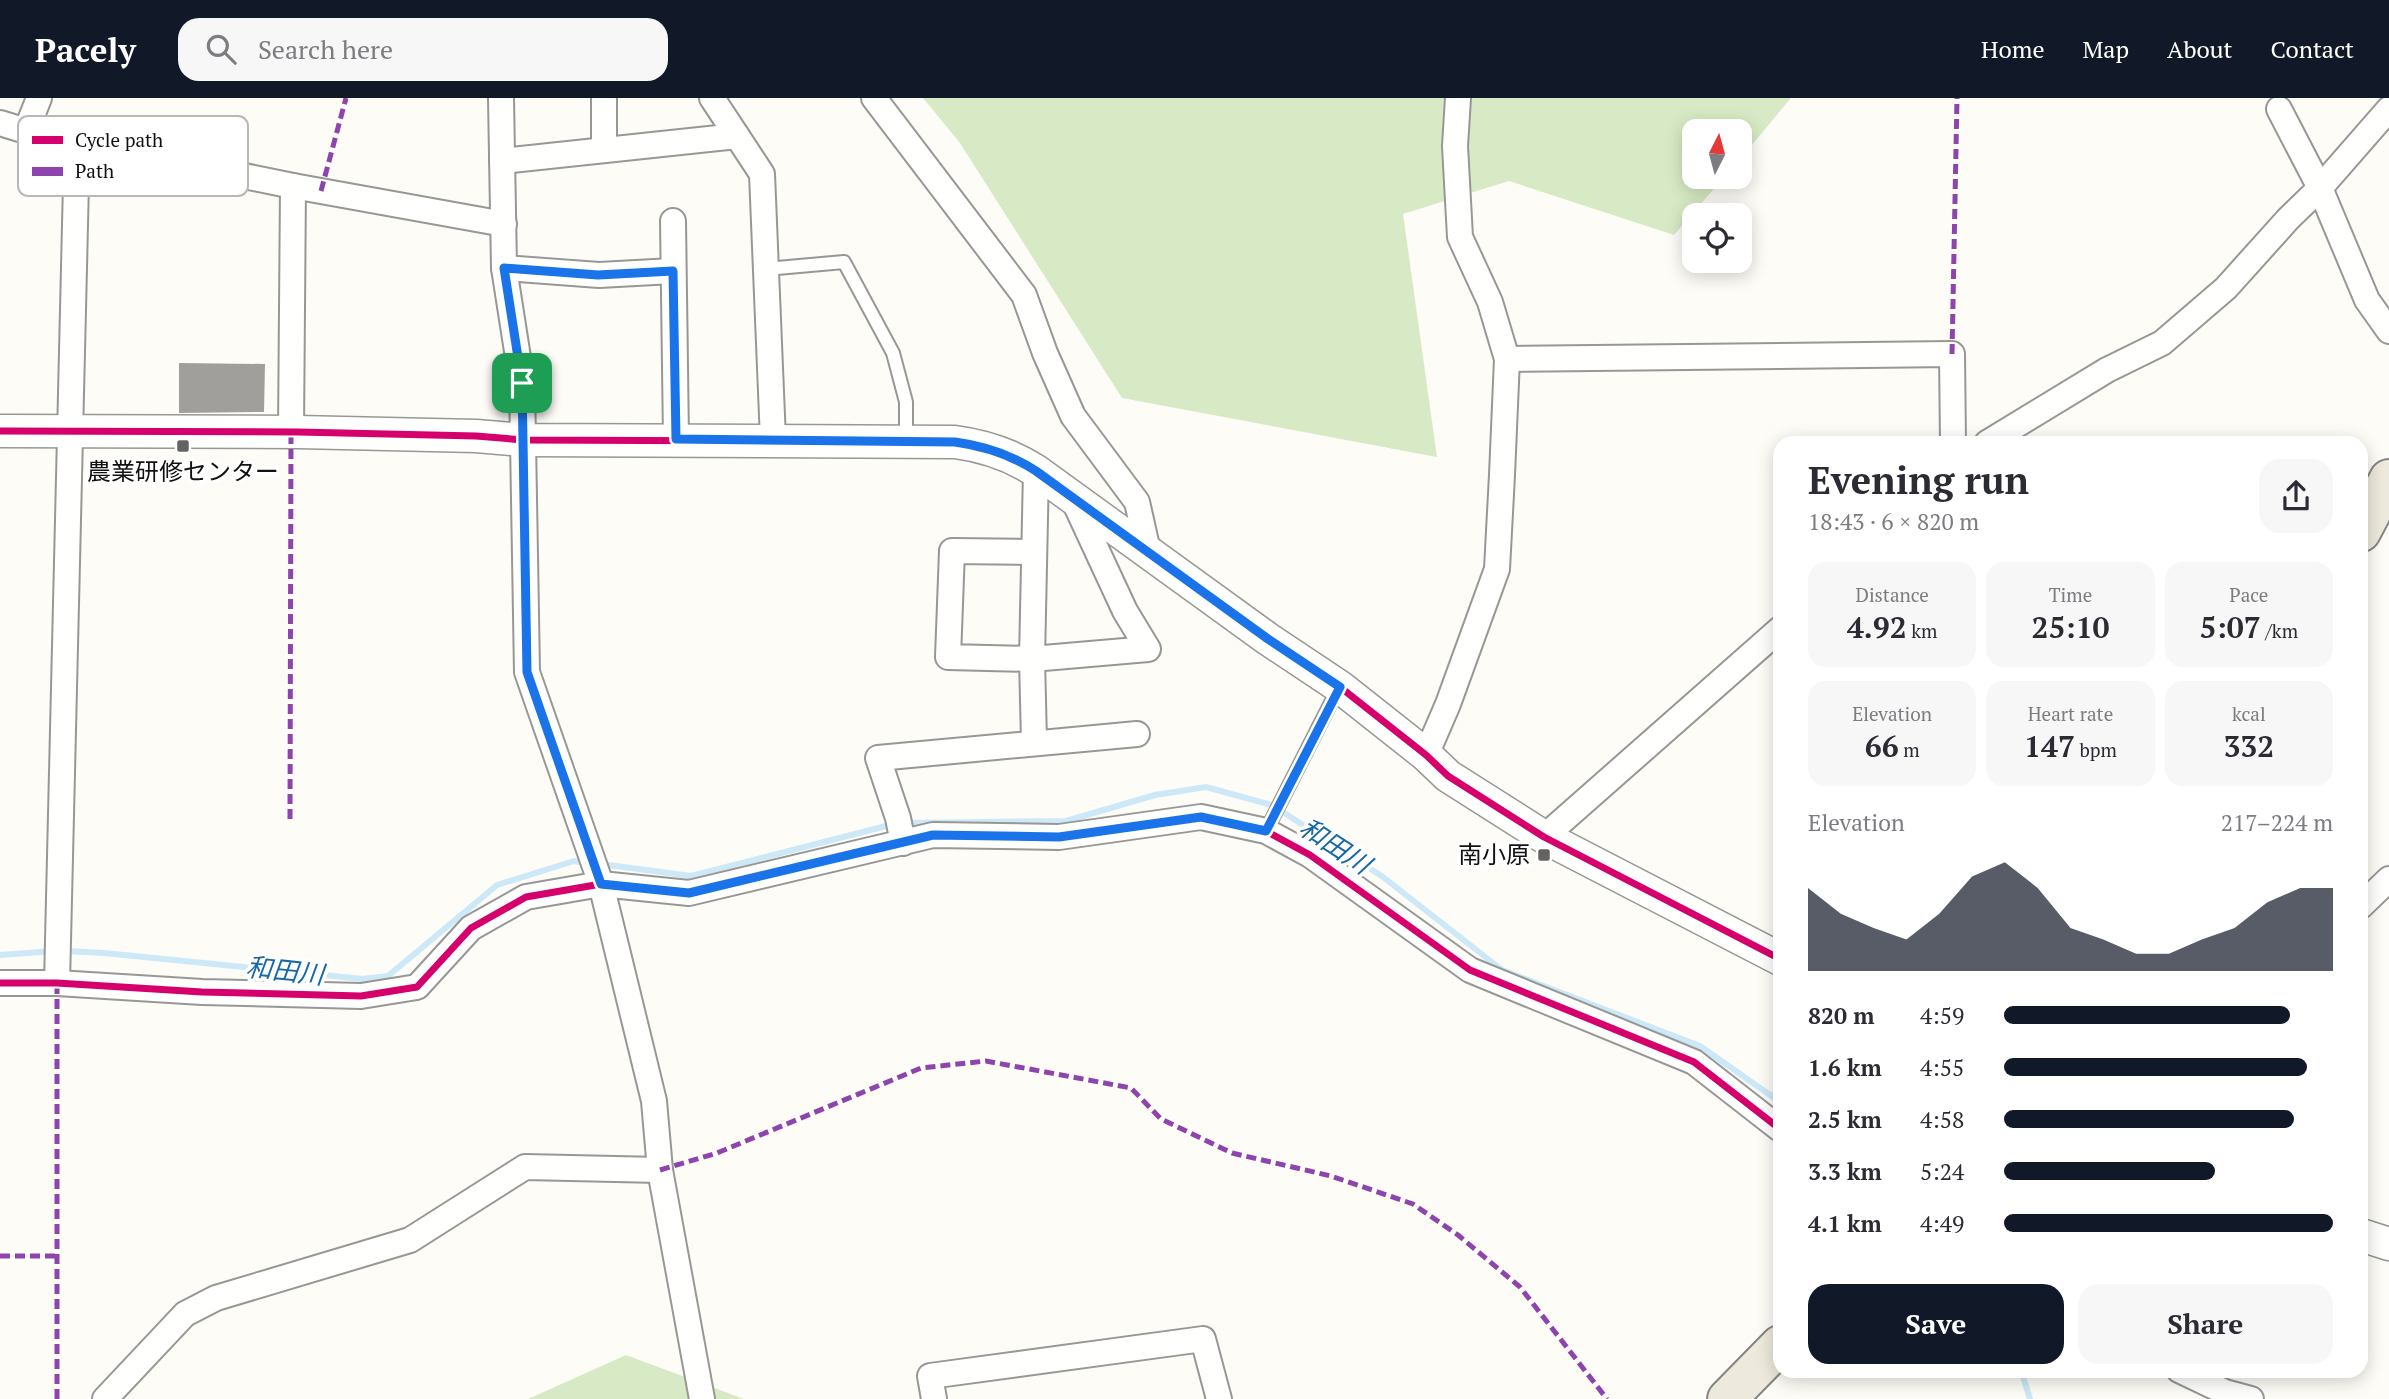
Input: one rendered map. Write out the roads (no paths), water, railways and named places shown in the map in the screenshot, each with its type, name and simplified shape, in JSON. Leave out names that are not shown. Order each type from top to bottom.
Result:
[{"type":"main road","points":[[2368,519],[2389,479]]},
{"type":"main road","points":[[1727,1399],[1773,1352]]},
{"type":"street","points":[[32,116],[39,98]]},
{"type":"street","points":[[501,98],[504,268],[522,383],[527,672],[601,884],[654,1101],[660,1170],[702,1399]]},
{"type":"street","points":[[604,98],[604,150]]},
{"type":"street","points":[[712,98],[762,174],[773,440]]},
{"type":"street","points":[[874,98],[1024,295],[1045,353],[1073,416],[1137,502],[1148,551]]},
{"type":"street","points":[[1426,755],[1448,704],[1497,569],[1507,359],[1490,303],[1460,237],[1455,146],[1458,98]]},
{"type":"street","points":[[2279,109],[2319,188],[2367,300],[2389,331]]},
{"type":"street","points":[[1999,436],[2107,370],[2162,343],[2226,288],[2389,109]]},
{"type":"street","points":[[0,123],[18,129]]},
{"type":"street","points":[[502,161],[737,136]]},
{"type":"street","points":[[248,177],[504,224]]},
{"type":"street","points":[[291,432],[293,186]]},
{"type":"street","points":[[57,983],[76,196]]},
{"type":"street","points":[[673,221],[676,439]]},
{"type":"street","points":[[504,268],[598,275],[673,271]]},
{"type":"street","points":[[1507,359],[1952,354],[1953,436]]},
{"type":"street","points":[[0,431],[291,432],[476,436],[524,440],[906,441],[985,446],[1019,459],[1268,639],[1340,687],[1426,755],[1448,776],[1544,837],[1773,955]]},
{"type":"street","points":[[1034,742],[1032,659],[1036,471]]},
{"type":"street","points":[[1034,552],[952,551],[948,657],[1032,659],[1148,649],[1125,611],[1073,499]]},
{"type":"street","points":[[1544,837],[1773,635]]},
{"type":"street","points":[[903,843],[898,818],[878,758],[1137,734]]},
{"type":"street","points":[[0,983],[361,996],[417,987],[471,928],[526,897],[601,884],[689,893],[933,835],[1059,837],[1201,817],[1266,831],[1310,855],[1470,970],[1694,1062],[1773,1124]]},
{"type":"street","points":[[2368,899],[2389,879]]},
{"type":"street","points":[[105,1399],[132,1388],[185,1314],[216,1298],[410,1240],[525,1167],[660,1170]]},
{"type":"street","points":[[2368,1238],[2389,1244]]},
{"type":"street","points":[[934,1399],[930,1376],[1203,1339],[1219,1399]]},
{"type":"street","points":[[2196,1378],[2225,1392],[2251,1399]]},
{"type":"lane","points":[[766,269],[844,262],[893,353],[906,402],[906,441]]},
{"type":"lane","points":[[1266,831],[1340,687]]},
{"type":"waterway","name":"和田川","points":[[905,823],[1066,821],[1155,795],[1206,787],[1272,805],[1383,877],[1502,970],[1700,1046],[1773,1097]]},
{"type":"waterway","name":"和田川","points":[[601,864],[691,876],[894,824]]},
{"type":"waterway","name":"和田川","points":[[65,951],[363,979],[388,976],[497,885],[574,861],[586,863]]},
{"type":"waterway","name":"和田川","points":[[0,955],[54,951]]},
{"type":"waterway","name":"和田川","points":[[2023,1378],[2030,1399]]},
{"type":"place","name":"農業研修センター","points":[[183,446]]},
{"type":"place","name":"南小原","points":[[1544,855]]}]
